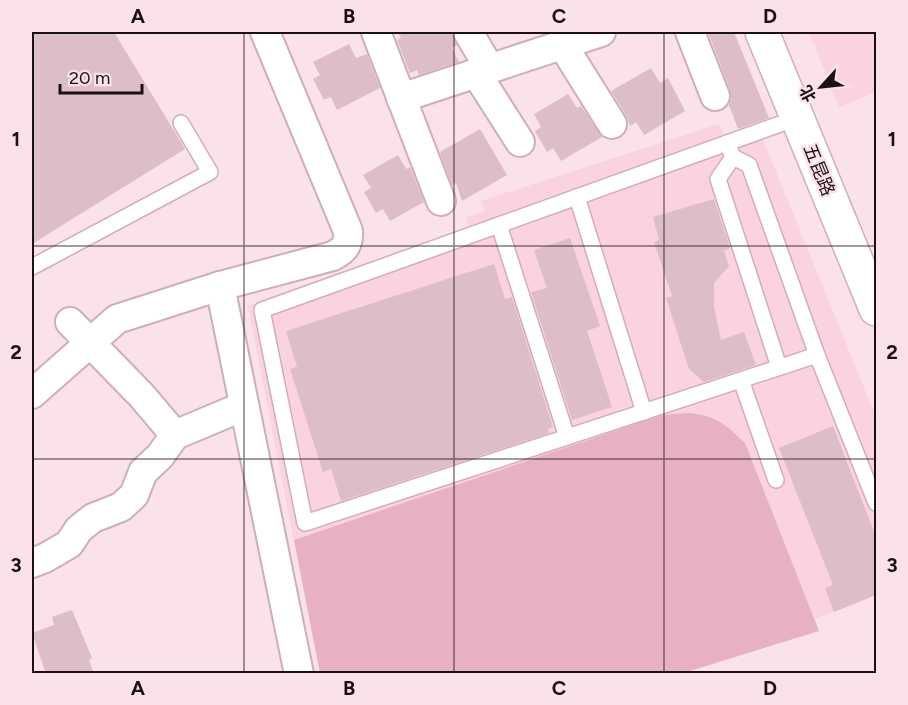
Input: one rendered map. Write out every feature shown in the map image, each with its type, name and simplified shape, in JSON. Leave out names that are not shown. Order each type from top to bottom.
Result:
[{"type":"street","points":[[32,394],[117,319],[220,286],[333,256],[344,249],[349,241],[348,231],[266,32]]},
{"type":"street","points":[[376,32],[441,201]]},
{"type":"street","points":[[468,32],[483,71],[520,142]]},
{"type":"street","points":[[690,32],[715,96]]},
{"type":"street","name":"五昆路","points":[[762,32],[876,309]]},
{"type":"street","points":[[401,98],[577,37],[612,124]]},
{"type":"street","points":[[220,286],[299,674]]},
{"type":"street","points":[[70,322],[142,396],[175,435]]},
{"type":"street","points":[[32,563],[69,544],[79,529],[93,518],[121,507],[134,495],[143,472],[160,456],[175,435],[244,406]]},
{"type":"lane","points":[[797,118],[730,150],[577,197],[262,310],[305,523],[817,355]]},
{"type":"lane","points":[[32,267],[210,172],[181,123]]},
{"type":"lane","points":[[730,150],[749,165],[817,355],[876,503]]},
{"type":"lane","points":[[730,150],[718,179],[779,368]]},
{"type":"lane","points":[[577,197],[644,412]]},
{"type":"lane","points":[[499,225],[567,436]]},
{"type":"lane","points":[[741,380],[776,480]]},
{"type":"shaded area","points":[[809,32],[876,32],[876,92],[839,107]]},
{"type":"shaded area","points":[[719,124],[725,137],[757,125],[876,417],[876,595],[815,619],[819,631],[683,673],[320,673],[248,306],[469,227],[466,217],[485,211],[481,201]]},
{"type":"shaded area","points":[[689,413],[707,416],[720,422],[745,443],[819,631],[683,673],[320,673],[294,540],[662,415]]},
{"type":"building","points":[[32,32],[114,32],[185,149],[32,244]]},
{"type":"building","points":[[398,32],[452,32],[457,45],[452,48],[459,62],[419,75],[417,70],[410,73],[397,40],[401,38]]},
{"type":"building","points":[[708,32],[734,32],[769,118],[738,129],[729,105],[730,90]]},
{"type":"building","points":[[349,44],[356,58],[367,54],[380,88],[337,110],[331,97],[324,100],[313,79],[320,75],[313,62]]},
{"type":"building","points":[[651,68],[660,83],[668,78],[685,111],[644,135],[636,122],[630,126],[611,91]]},
{"type":"building","points":[[568,94],[577,108],[581,106],[602,137],[561,161],[553,148],[547,152],[535,131],[541,127],[534,114]]},
{"type":"building","points":[[480,129],[507,175],[462,201],[456,183],[452,185],[440,152]]},
{"type":"building","points":[[398,155],[406,169],[410,167],[424,202],[390,221],[383,209],[376,213],[364,192],[371,188],[363,175]]},
{"type":"building","points":[[714,199],[730,248],[724,251],[729,266],[714,283],[714,307],[721,340],[744,332],[756,365],[704,382],[689,369],[666,298],[672,296],[654,242],[659,240],[653,217]]},
{"type":"building","points":[[570,238],[600,326],[587,331],[612,407],[572,420],[531,292],[547,288],[534,250]]},
{"type":"building","points":[[494,264],[505,299],[512,297],[553,427],[548,429],[549,433],[341,501],[331,469],[323,472],[290,369],[297,367],[286,331]]},
{"type":"building","points":[[833,426],[876,537],[876,595],[834,612],[825,588],[833,585],[779,448]]},
{"type":"building","points":[[72,610],[92,658],[89,660],[94,674],[46,674],[32,633],[54,625],[52,617]]}]
